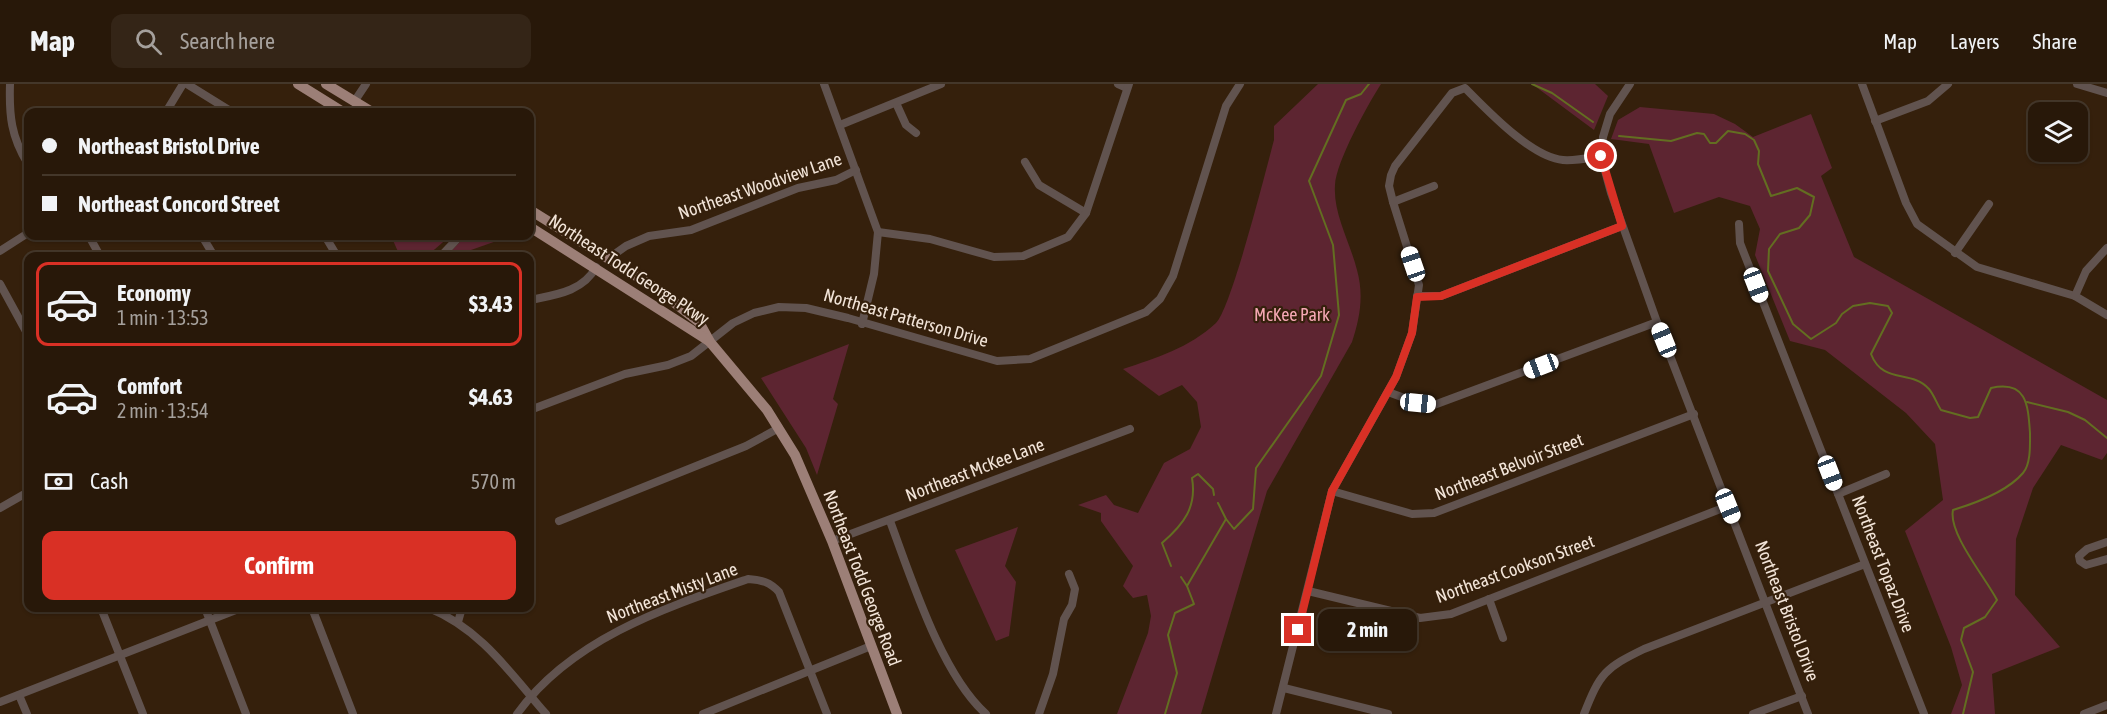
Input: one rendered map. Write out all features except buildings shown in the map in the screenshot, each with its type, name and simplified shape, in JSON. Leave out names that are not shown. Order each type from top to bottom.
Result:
[{"type":"main road","points":[[298,84],[337,108]]},
{"type":"main road","points":[[326,84],[365,108]]},
{"type":"main road","points":[[534,212],[609,258],[699,321],[710,342]]},
{"type":"main road","name":"Northeast Todd George Pkwy","points":[[534,229],[710,342]]},
{"type":"main road","name":"Northeast Todd George Road","points":[[710,342],[767,410],[795,455],[832,542],[897,714]]},
{"type":"street","points":[[10,84],[12,135],[24,157]]},
{"type":"street","points":[[169,108],[185,84],[225,108]]},
{"type":"street","points":[[354,102],[366,84]]},
{"type":"street","points":[[824,84],[878,232],[874,274],[862,324]]},
{"type":"street","points":[[840,125],[941,84]]},
{"type":"street","points":[[878,232],[930,239],[994,257],[1023,256],[1068,237],[1086,213],[1128,86],[1118,84]]},
{"type":"street","name":"Northeast Patterson Drive","points":[[534,408],[625,374],[668,365],[691,356],[733,323],[754,313],[779,307],[806,308],[996,361],[1030,359],[1146,312],[1160,299],[1173,276],[1226,106],[1240,84]]},
{"type":"street","name":"Northeast Bristol Drive","points":[[1630,84],[1610,114],[1601,156],[1622,226],[1657,322],[1808,714]]},
{"type":"street","points":[[1862,84],[1906,203],[1917,224],[1955,254],[1977,267],[2075,297],[2107,315]]},
{"type":"street","points":[[1875,121],[1928,100],[1948,84]]},
{"type":"street","points":[[2077,84],[2107,93]]},
{"type":"street","points":[[1276,714],[1332,491],[1388,392],[1403,361],[1412,333],[1419,285],[1389,186],[1395,166],[1456,90],[1465,88],[1506,127],[1549,157],[1564,160],[1601,156]]},
{"type":"street","points":[[896,103],[906,125],[916,134]]},
{"type":"street","points":[[1025,162],[1039,185],[1086,213]]},
{"type":"street","name":"Northeast Woodview Lane","points":[[609,258],[626,246],[649,236],[691,230],[798,188],[836,180],[856,170]]},
{"type":"street","points":[[1393,202],[1434,186]]},
{"type":"street","points":[[1955,254],[1989,204]]},
{"type":"street","name":"Northeast Topaz Drive","points":[[1739,224],[1740,243],[1924,714]]},
{"type":"street","points":[[1417,297],[1441,296],[1622,226]]},
{"type":"street","points":[[0,251],[24,236]]},
{"type":"street","points":[[445,252],[456,240]]},
{"type":"street","points":[[2075,297],[2086,271],[2107,248]]},
{"type":"street","points":[[534,299],[577,287],[592,274],[596,267]]},
{"type":"street","points":[[0,284],[24,328]]},
{"type":"street","points":[[1388,392],[1418,403],[1434,405],[1657,322]]},
{"type":"street","name":"Northeast Belvoir Street","points":[[1332,491],[1412,514],[1434,513],[1694,414]]},
{"type":"street","points":[[559,521],[746,447],[779,428]]},
{"type":"street","name":"Northeast McKee Lane","points":[[832,542],[1130,429]]},
{"type":"street","points":[[1838,494],[1886,474]]},
{"type":"street","points":[[0,507],[24,494]]},
{"type":"street","name":"Northeast Cookson Street","points":[[1308,591],[1420,618],[1451,614],[1728,506]]},
{"type":"street","points":[[890,521],[928,622],[971,698],[986,714]]},
{"type":"street","points":[[2107,542],[2087,549],[2079,556],[2086,565],[2107,559]]},
{"type":"street","points":[[1584,714],[1598,680],[1613,664],[1644,649],[1865,564]]},
{"type":"street","points":[[1039,714],[1053,674],[1064,619],[1072,605],[1075,589],[1069,574]]},
{"type":"street","name":"Northeast Misty Lane","points":[[517,714],[530,696],[564,665],[607,636],[748,579],[772,584],[779,592],[811,672]]},
{"type":"street","points":[[1489,599],[1503,638]]},
{"type":"street","points":[[103,612],[143,714]]},
{"type":"street","points":[[207,612],[246,714]]},
{"type":"street","points":[[0,702],[231,612]]},
{"type":"street","points":[[314,612],[353,714]]},
{"type":"street","points":[[437,612],[458,622],[497,654],[546,714]]},
{"type":"street","points":[[458,622],[461,612]]},
{"type":"street","points":[[704,714],[871,646]]},
{"type":"street","points":[[811,672],[827,714]]},
{"type":"street","points":[[1284,688],[1389,714]]},
{"type":"street","points":[[19,695],[27,714]]},
{"type":"street","points":[[1753,714],[1802,696]]},
{"type":"street","points":[[2084,714],[2107,705]]},
{"type":"green space","name":"McKee Park","points":[[1318,84],[1381,84],[1347,148],[1335,185],[1337,207],[1354,259],[1361,297],[1352,342],[1267,491],[1201,714],[1117,714],[1148,633],[1151,616],[1147,595],[1133,598],[1123,586],[1133,566],[1101,521],[1101,513],[1078,505],[1106,495],[1114,505],[1138,513],[1164,463],[1190,449],[1201,427],[1197,402],[1182,385],[1159,396],[1123,369],[1183,346],[1216,323],[1230,293],[1248,238],[1274,140],[1274,126]]},
{"type":"green space","points":[[1532,84],[1595,84],[1608,96],[1594,130]]},
{"type":"green space","points":[[1640,107],[1714,114],[1735,124],[1753,137],[1811,114],[1832,168],[1821,176],[1854,257],[2107,400],[2107,453],[2102,460],[2061,445],[2033,488],[2016,539],[2015,595],[2060,647],[1992,674],[1995,714],[1951,714],[1962,685],[1951,647],[1905,531],[1943,500],[1935,444],[1906,413],[1825,350],[1790,341],[1755,255],[1760,229],[1750,206],[1719,197],[1674,213],[1649,144],[1611,139],[1618,120]]},
{"type":"green space","points":[[393,240],[445,240],[432,252],[398,252]]},
{"type":"green space","points":[[462,240],[500,240],[465,252],[450,252]]},
{"type":"green space","points":[[849,344],[833,399],[838,404],[817,475],[806,448],[761,378]]},
{"type":"green space","points":[[1018,527],[1005,566],[1016,582],[1009,636],[996,641],[955,550]]},
{"type":"waterway","points":[[1165,714],[1177,673],[1168,635],[1175,613],[1194,604],[1187,586],[1226,519],[1234,529],[1253,509],[1256,468],[1321,376],[1339,315],[1333,245],[1309,181],[1346,100],[1361,94],[1369,84]]},
{"type":"waterway","points":[[1532,84],[1552,93],[1593,122]]},
{"type":"waterway","points":[[1619,136],[1671,141],[1697,133],[1704,134],[1710,143],[1716,143],[1728,131],[1745,134],[1754,140],[1759,151],[1758,164],[1771,196],[1797,188],[1814,197],[1810,215],[1799,228],[1780,234],[1769,249],[1768,271],[1793,324],[1811,339],[1836,323],[1842,314],[1853,306],[1870,303],[1888,306],[1892,313],[1871,354],[1876,364],[1890,373],[1922,383],[1931,391],[1941,410],[1970,418],[1978,417],[1991,388],[2003,386],[2019,391],[2023,397],[2028,413],[2030,433],[2026,469],[2009,486],[1981,500],[1953,510],[1956,531],[1997,600],[1985,617],[1964,628],[1961,640],[1973,672],[1963,714]]},
{"type":"waterway","points":[[2027,402],[2068,412],[2085,420],[2107,438]]},
{"type":"waterway","points":[[1171,566],[1162,543],[1177,529],[1191,506],[1192,478],[1198,474],[1213,489],[1214,495]]},
{"type":"waterway","points":[[1218,503],[1226,519]]},
{"type":"waterway","points":[[1181,577],[1187,586]]},
{"type":"route","points":[[1298,630],[1332,491],[1396,377],[1412,333],[1417,297],[1441,296],[1622,226],[1601,156]]}]
